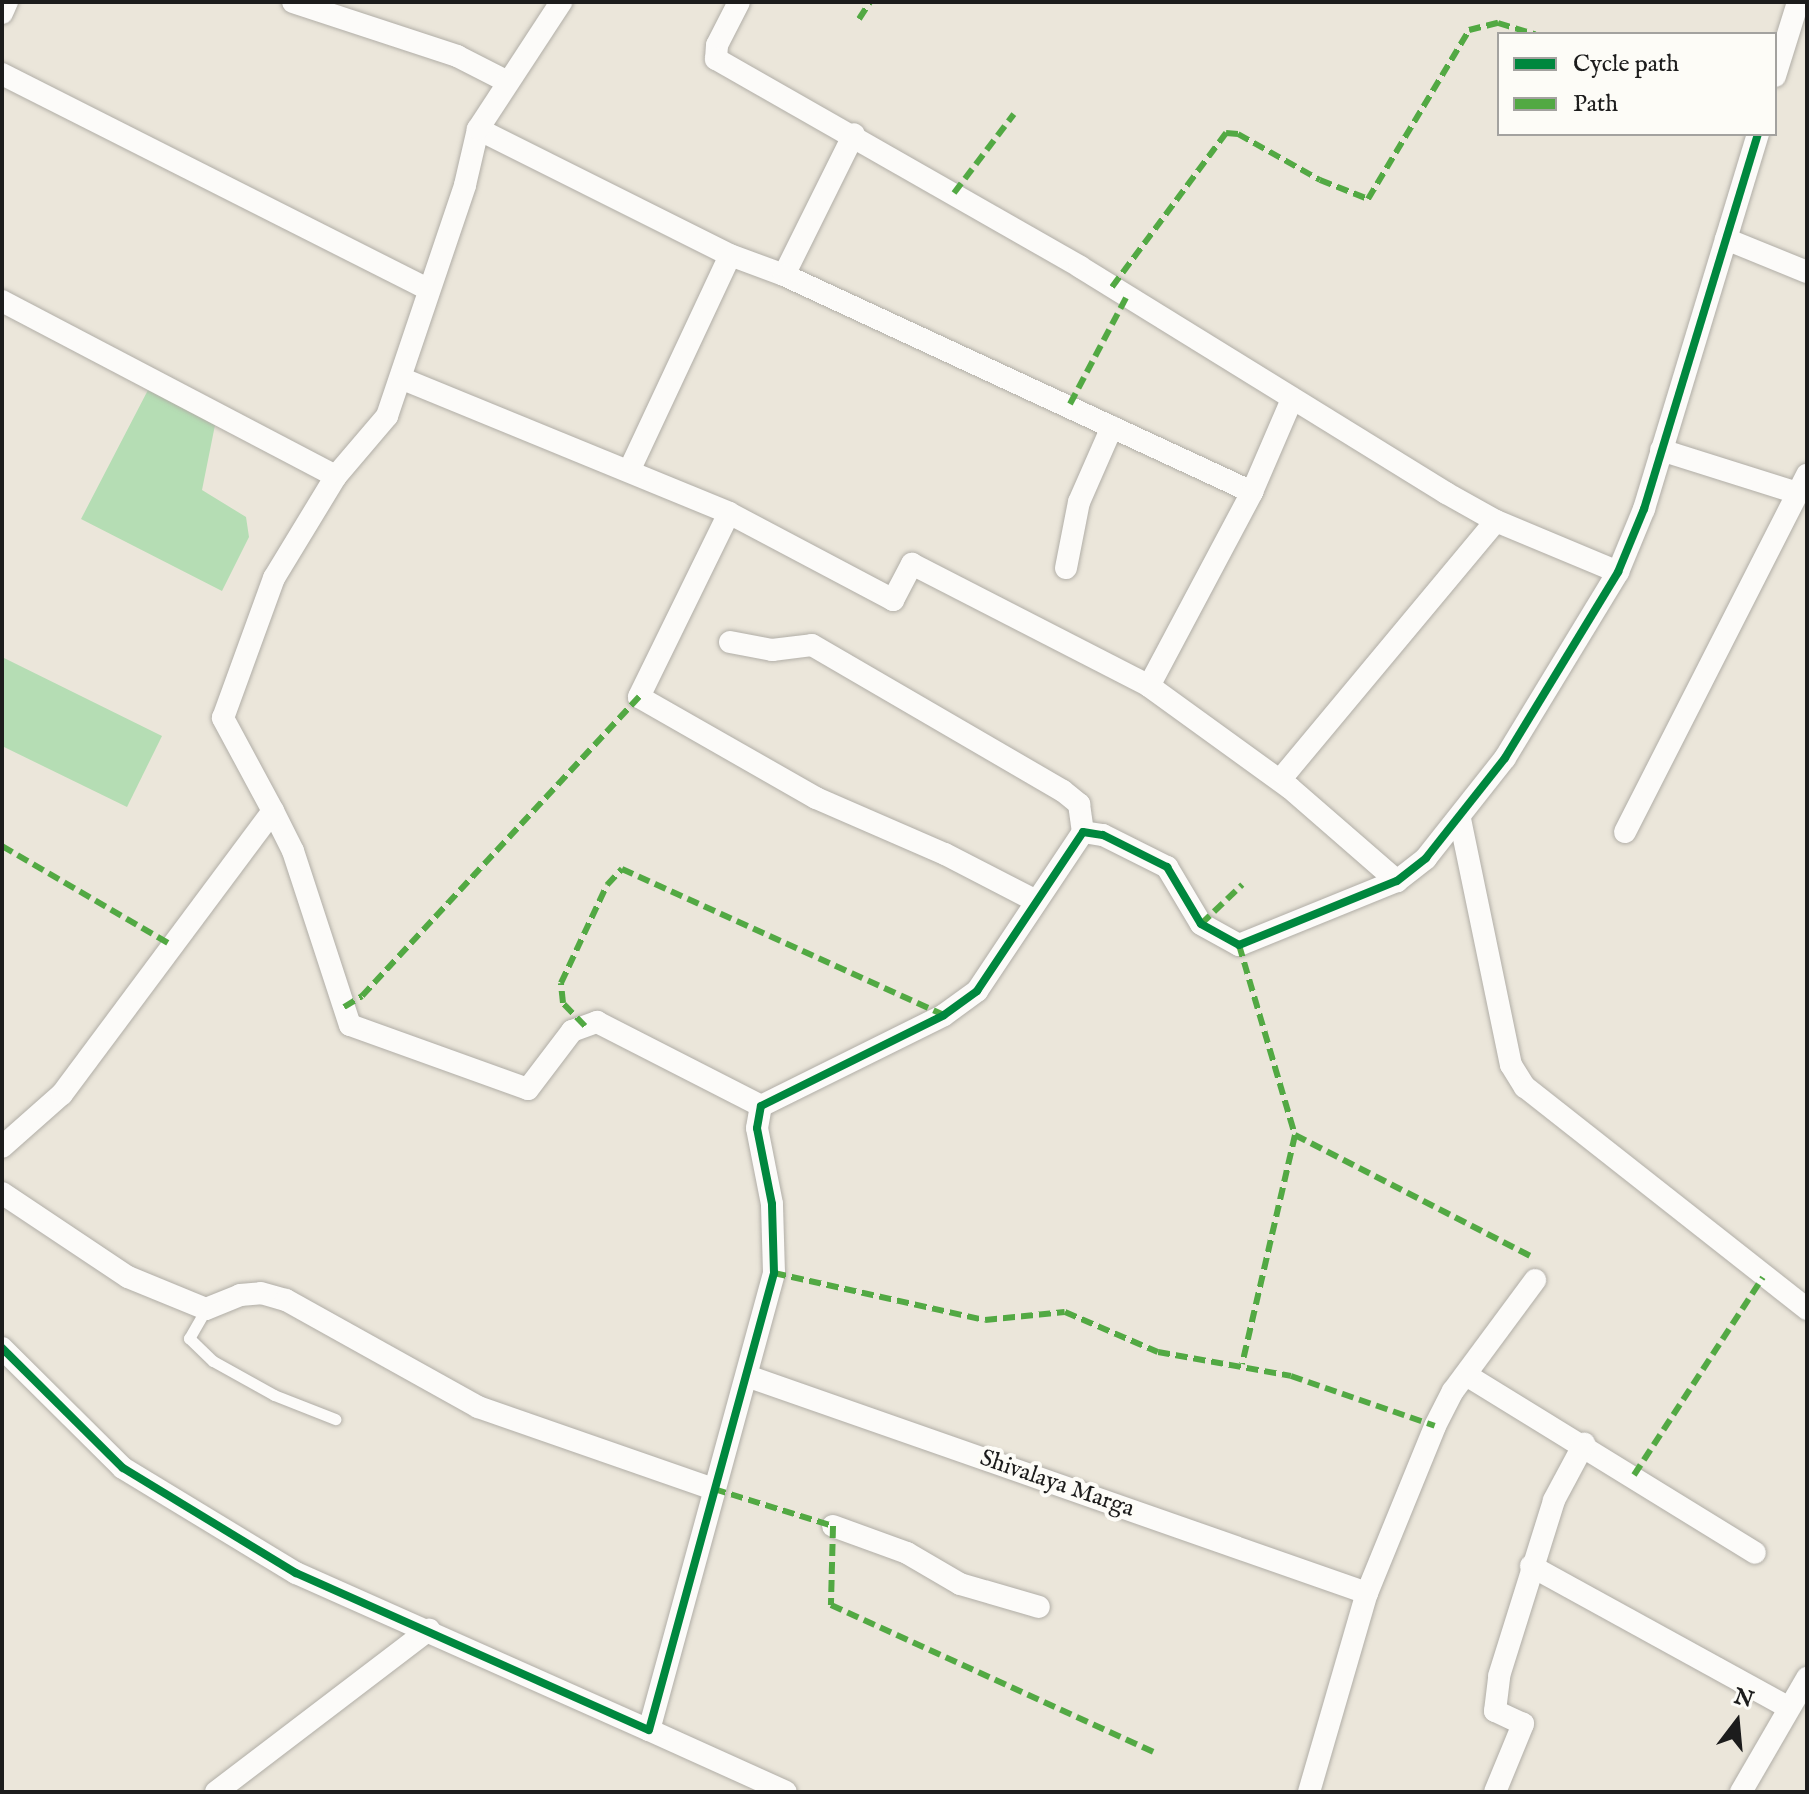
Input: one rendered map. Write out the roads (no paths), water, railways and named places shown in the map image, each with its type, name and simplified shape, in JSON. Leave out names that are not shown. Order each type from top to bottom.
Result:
[{"type":"street","points":[[2,13],[7,2]]},
{"type":"street","points":[[293,2],[457,56],[506,81]]},
{"type":"street","points":[[561,2],[506,81],[478,129],[465,185],[428,289],[403,379],[387,416],[336,476],[274,578],[223,718],[293,851],[350,1025],[528,1089],[572,1031],[597,1022],[761,1106]]},
{"type":"street","points":[[739,2],[717,45],[716,59],[854,134],[1496,521],[1618,572]]},
{"type":"street","points":[[1777,70],[1798,2]]},
{"type":"street","points":[[2,74],[428,289]]},
{"type":"street","points":[[478,129],[730,255],[784,275],[1252,492]]},
{"type":"street","points":[[784,275],[854,134]]},
{"type":"street","points":[[1083,832],[1103,835],[1167,867],[1201,924],[1239,945],[1397,881],[1426,858],[1460,819],[1543,700],[1618,572],[1661,450],[1757,136]]},
{"type":"street","points":[[1726,239],[1807,272]]},
{"type":"street","points":[[629,471],[730,255]]},
{"type":"street","points":[[2,301],[336,476]]},
{"type":"street","points":[[403,379],[729,513],[893,600],[912,564],[1149,686],[1280,780],[1397,881]]},
{"type":"street","points":[[1149,686],[1252,492],[1292,399]]},
{"type":"street","points":[[1066,568],[1079,502],[1112,427]]},
{"type":"street","points":[[1625,832],[1802,484],[1661,450]]},
{"type":"street","points":[[729,513],[639,697],[816,798],[945,854],[1034,900]]},
{"type":"street","points":[[1280,780],[1496,521]]},
{"type":"street","points":[[730,642],[772,650],[812,645],[1063,791],[1079,804],[1083,832],[1034,900],[977,991],[944,1015],[761,1106]]},
{"type":"street","points":[[2,1147],[62,1094],[273,811]]},
{"type":"street","points":[[1460,819],[1511,1065],[1525,1087],[1807,1309]]},
{"type":"street","points":[[649,1730],[774,1273],[772,1204],[757,1128],[761,1106]]},
{"type":"street","points":[[2,1193],[128,1277],[206,1309],[240,1295],[261,1293],[286,1300],[478,1407],[714,1489]]},
{"type":"street","points":[[1309,1792],[1367,1593],[1435,1426],[1466,1375],[1535,1280]]},
{"type":"street","points":[[2,1348],[123,1468],[296,1573],[786,1792]]},
{"type":"street","points":[[1466,1375],[1584,1444],[1755,1553]]},
{"type":"street","name":"Shivalaya Marga","points":[[747,1376],[1367,1593]]},
{"type":"street","points":[[1495,1792],[1523,1724],[1495,1711],[1499,1676],[1531,1566],[1564,1476],[1584,1444]]},
{"type":"street","points":[[833,1526],[907,1553],[960,1584],[1039,1607]]},
{"type":"street","points":[[1531,1566],[1788,1707]]},
{"type":"street","points":[[216,1792],[429,1630]]},
{"type":"street","points":[[1741,1792],[1807,1678]]},
{"type":"lane","points":[[206,1309],[189,1338],[213,1361],[274,1395],[335,1419]]}]
